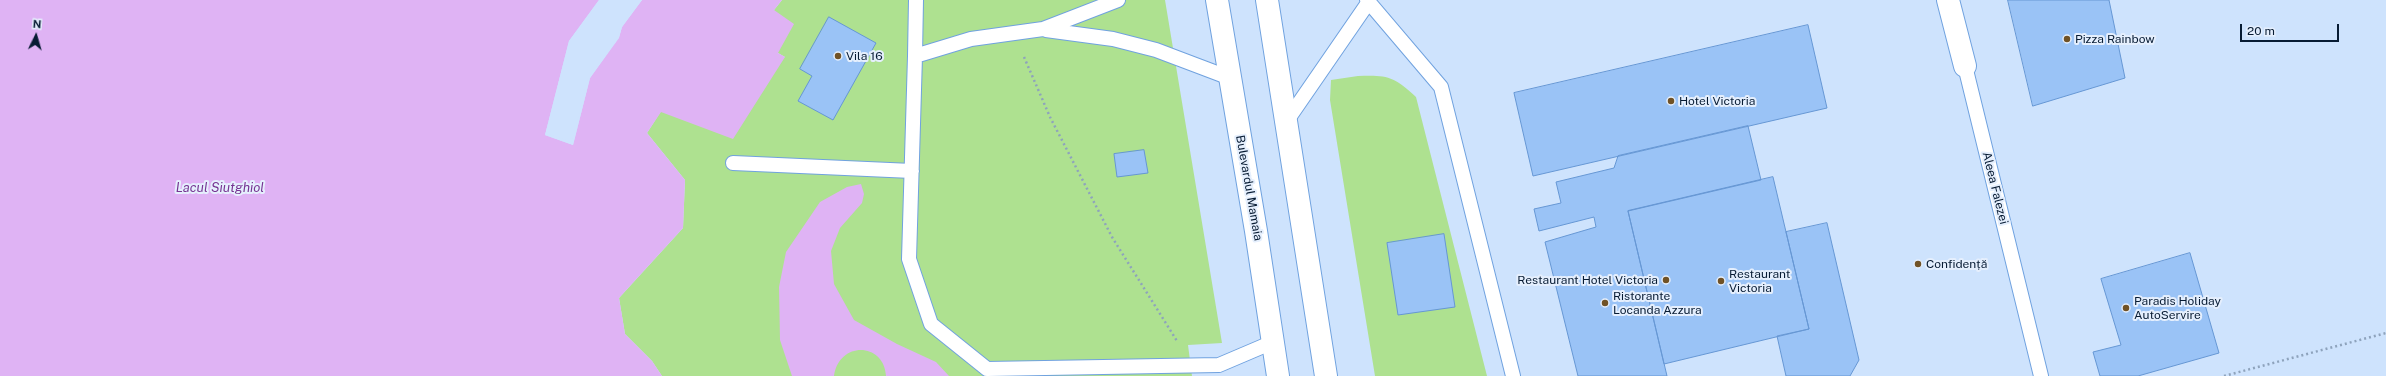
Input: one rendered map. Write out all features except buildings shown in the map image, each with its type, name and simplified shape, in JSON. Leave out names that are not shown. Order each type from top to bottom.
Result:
[{"type":"main road","name":"Bulevardul Mamaia","points":[[1217,0],[1278,376]]},
{"type":"main road","points":[[1267,0],[1326,376]]},
{"type":"main road","name":"Aleea Falezei","points":[[1948,0],[1965,66]]},
{"type":"lane","points":[[916,0],[909,258],[931,324],[987,369],[1219,365],[1273,342]]},
{"type":"lane","points":[[1044,30],[1118,0]]},
{"type":"lane","points":[[1286,122],[1368,1],[1441,87],[1513,376]]},
{"type":"lane","points":[[915,56],[971,38],[1044,30],[1113,39],[1156,50],[1230,78]]},
{"type":"lane","name":"Aleea Falezei","points":[[1965,66],[2041,376]]},
{"type":"lane","points":[[733,163],[912,171]]},
{"type":"path","points":[[1014,33],[1050,117],[1112,237],[1167,323],[1190,366]]},
{"type":"path","points":[[2224,376],[2386,333]]},
{"type":"green space","points":[[782,0],[1165,0],[1222,343],[1188,345],[1192,376],[662,376],[652,361],[625,334],[619,298],[683,228],[685,180],[647,133],[661,111],[785,57],[778,53],[774,10]]},
{"type":"green space","points":[[1358,76],[1390,78],[1402,85],[1416,97],[1487,376],[1375,376],[1330,100],[1331,80]]},
{"type":"water","name":"Lacul Siutghiol","points":[[0,0],[599,0],[569,41],[545,135],[573,145],[590,78],[619,38],[622,27],[642,0],[782,0],[774,10],[794,24],[778,53],[785,57],[733,139],[661,112],[647,133],[685,180],[683,228],[619,298],[625,334],[652,361],[662,376],[0,376]]},
{"type":"water","points":[[861,184],[864,194],[862,203],[840,228],[831,251],[834,284],[854,320],[897,344],[936,362],[949,376],[886,376],[883,365],[878,357],[870,352],[861,350],[844,356],[838,365],[834,376],[792,376],[780,340],[779,287],[786,252],[820,202],[847,187]]},
{"type":"pier","points":[[599,0],[600,1],[571,42],[548,134],[572,142],[588,77],[618,37],[620,26],[640,0],[642,0],[622,27],[619,37],[590,78],[573,145],[545,135],[569,41]]},
{"type":"place","name":"Pizza Rainbow","points":[[2067,39]]},
{"type":"place","name":"Vila 16","points":[[838,56]]},
{"type":"place","name":"Hotel Victoria","points":[[1671,101]]},
{"type":"place","name":"Confidență","points":[[1918,264]]},
{"type":"place","name":"Restaurant Hotel Victoria","points":[[1666,280]]},
{"type":"place","name":"Restaurant Victoria","points":[[1721,281]]},
{"type":"place","name":"Ristorante Locanda Azzura","points":[[1605,303]]},
{"type":"place","name":"Paradis Holiday AutoServire","points":[[2126,308]]}]
